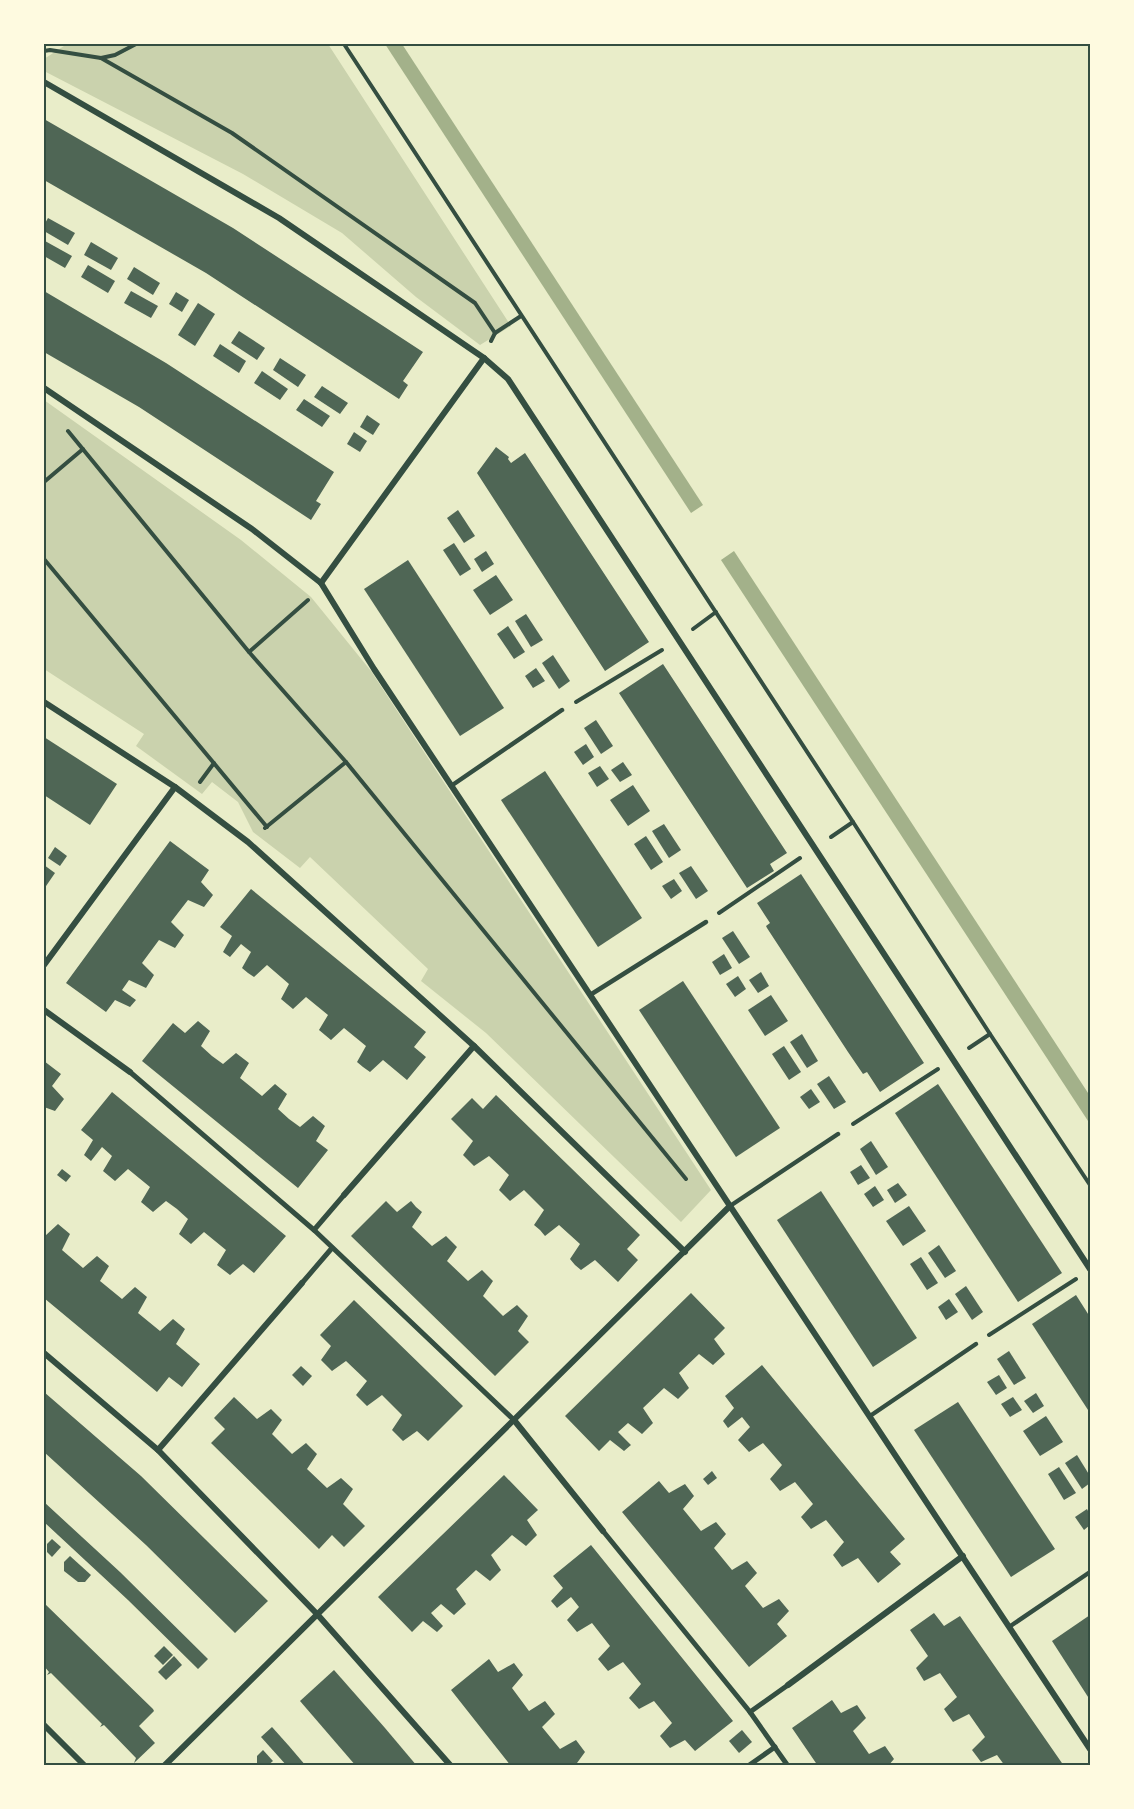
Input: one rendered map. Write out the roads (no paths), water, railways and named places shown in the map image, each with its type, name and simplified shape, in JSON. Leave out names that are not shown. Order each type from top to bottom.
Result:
[{"type":"street","points":[[44,82],[279,218],[484,358],[508,379],[1090,1269]]},
{"type":"street","points":[[321,583],[484,358]]},
{"type":"street","points":[[44,388],[252,529],[321,583],[374,669],[1090,1749]]},
{"type":"street","points":[[44,702],[175,787],[248,842],[474,1046],[685,1252]]},
{"type":"street","points":[[44,965],[175,787]]},
{"type":"street","points":[[44,1010],[130,1072],[314,1230],[514,1420],[750,1712],[788,1766]]},
{"type":"street","points":[[314,1230],[474,1046]]},
{"type":"street","points":[[164,1766],[730,1206]]},
{"type":"street","points":[[158,1450],[332,1248]]},
{"type":"street","points":[[44,1353],[158,1450],[317,1614],[451,1766]]},
{"type":"street","points":[[750,1712],[963,1556]]},
{"type":"street","points":[[44,1725],[85,1766]]},
{"type":"street","points":[[748,1766],[775,1747]]},
{"type":"lane","points":[[452,786],[562,710]]},
{"type":"lane","points":[[590,995],[706,922]]},
{"type":"lane","points":[[730,1206],[838,1134]]},
{"type":"lane","points":[[870,1416],[976,1344]]},
{"type":"lane","points":[[1009,1627],[1090,1572]]}]
